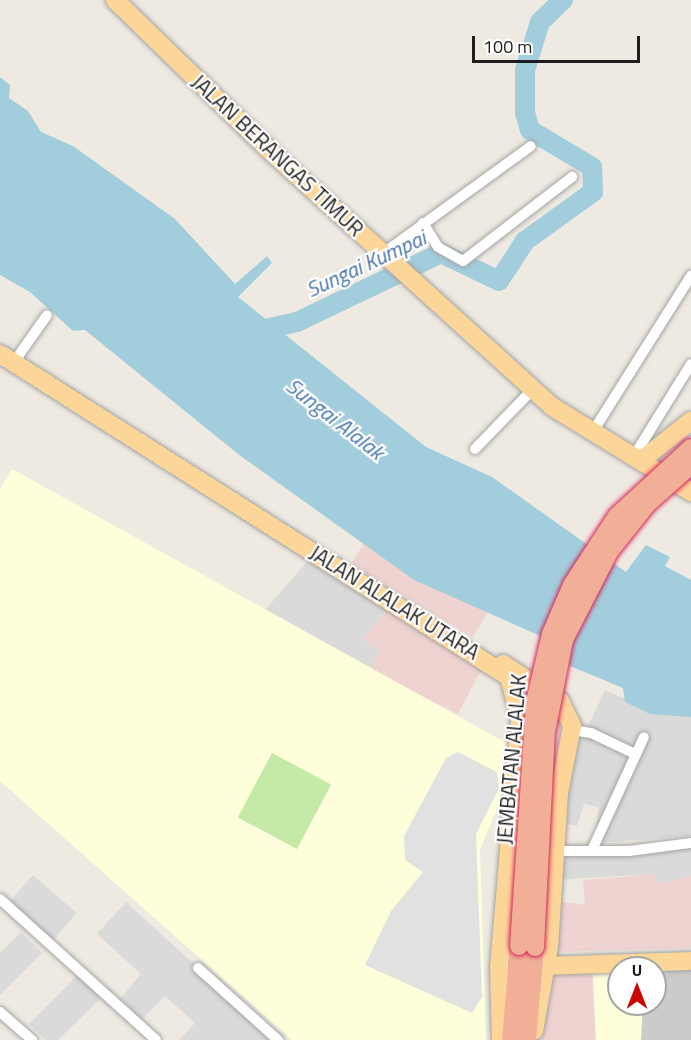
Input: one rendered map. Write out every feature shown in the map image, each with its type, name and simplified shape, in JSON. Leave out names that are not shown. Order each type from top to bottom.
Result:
[{"type":"highway","name":"JEMBATAN ALALAK","points":[[527,946],[535,702],[551,634],[572,585],[617,516],[691,448]]},
{"type":"highway","name":"JEMBATAN ALALAK","points":[[527,946],[546,732],[564,640],[609,552],[647,504],[691,465]]},
{"type":"highway","points":[[511,1040],[527,946]]},
{"type":"highway","points":[[527,946],[527,1040]]},
{"type":"main road","name":"JALAN BERANGAS TIMUR","points":[[115,0],[268,149],[418,282],[532,390],[592,434],[639,457],[691,492]]},
{"type":"main road","name":"JALAN ALALAK UTARA","points":[[7,358],[474,650],[504,672],[560,701],[572,730]]},
{"type":"main road","points":[[639,457],[691,421]]},
{"type":"main road","points":[[501,1040],[499,966],[522,683]]},
{"type":"main road","points":[[532,1040],[546,966],[554,851],[572,730]]},
{"type":"main road","points":[[546,966],[691,961]]},
{"type":"street","points":[[384,252],[531,146]]},
{"type":"street","points":[[423,223],[438,247],[463,261],[572,177]]},
{"type":"street","points":[[592,434],[691,276]]},
{"type":"street","points":[[7,358],[47,315]]},
{"type":"street","points":[[639,457],[691,364]]},
{"type":"street","points":[[475,449],[532,390]]},
{"type":"street","points":[[572,730],[613,741],[635,754]]},
{"type":"street","points":[[592,850],[644,737]]},
{"type":"street","points":[[554,851],[691,843]]},
{"type":"street","points":[[0,899],[156,1040]]},
{"type":"street","points":[[198,968],[278,1040]]},
{"type":"street","points":[[0,1012],[32,1040]]},
{"type":"shaded area","points":[[12,469],[510,745],[504,792],[480,850],[486,1040],[292,1040],[0,781],[0,489]]},
{"type":"shaded area","points":[[371,531],[493,604],[473,638],[351,564]]},
{"type":"shaded area","points":[[313,555],[390,604],[363,640],[380,650],[369,670],[265,610]]},
{"type":"shaded area","points":[[390,604],[486,661],[458,714],[369,670],[380,650],[363,640]]},
{"type":"shaded area","points":[[605,690],[626,699],[691,695],[691,836],[594,843],[599,807],[584,804],[577,826],[557,822],[577,734],[586,731]]},
{"type":"shaded area","points":[[458,752],[497,772],[499,788],[476,834],[482,997],[472,1013],[365,965],[391,911],[423,872],[405,860],[404,836],[446,758]]},
{"type":"shaded area","points":[[691,840],[691,876],[658,884],[654,874],[553,880],[553,857]]},
{"type":"shaded area","points":[[654,874],[658,884],[691,876],[691,948],[549,952],[550,900],[585,905],[583,880]]},
{"type":"shaded area","points":[[33,875],[77,913],[52,942],[8,904]]},
{"type":"shaded area","points":[[126,902],[277,1040],[179,1040],[195,1023],[165,996],[142,1019],[120,999],[141,974],[97,934]]},
{"type":"shaded area","points":[[21,932],[42,953],[0,995],[0,953]]},
{"type":"shaded area","points":[[592,962],[596,1040],[532,1040],[541,968]]},
{"type":"shaded area","points":[[592,962],[607,965],[607,1016],[648,1016],[647,1040],[596,1040]]},
{"type":"shaded area","points":[[691,962],[691,1040],[641,1040],[642,1016],[667,1016],[667,966]]},
{"type":"shaded area","points":[[78,975],[101,998],[58,1040],[45,1040],[29,1024]]},
{"type":"green space","points":[[272,753],[331,784],[297,849],[238,817]]},
{"type":"water","name":"Sungai Alalak","points":[[0,77],[10,85],[9,98],[28,111],[41,132],[73,146],[175,219],[235,284],[267,256],[272,263],[238,297],[426,447],[492,477],[626,572],[646,545],[670,557],[665,566],[691,580],[691,717],[650,714],[625,702],[623,688],[570,666],[538,635],[414,580],[238,454],[85,330],[73,331],[30,292],[0,275]]},
{"type":"waterway","name":"Sungai Kumpai","points":[[247,333],[297,322],[441,253],[499,281],[525,241],[593,192],[592,167],[530,130],[525,113],[525,70],[540,22],[563,0]]}]
